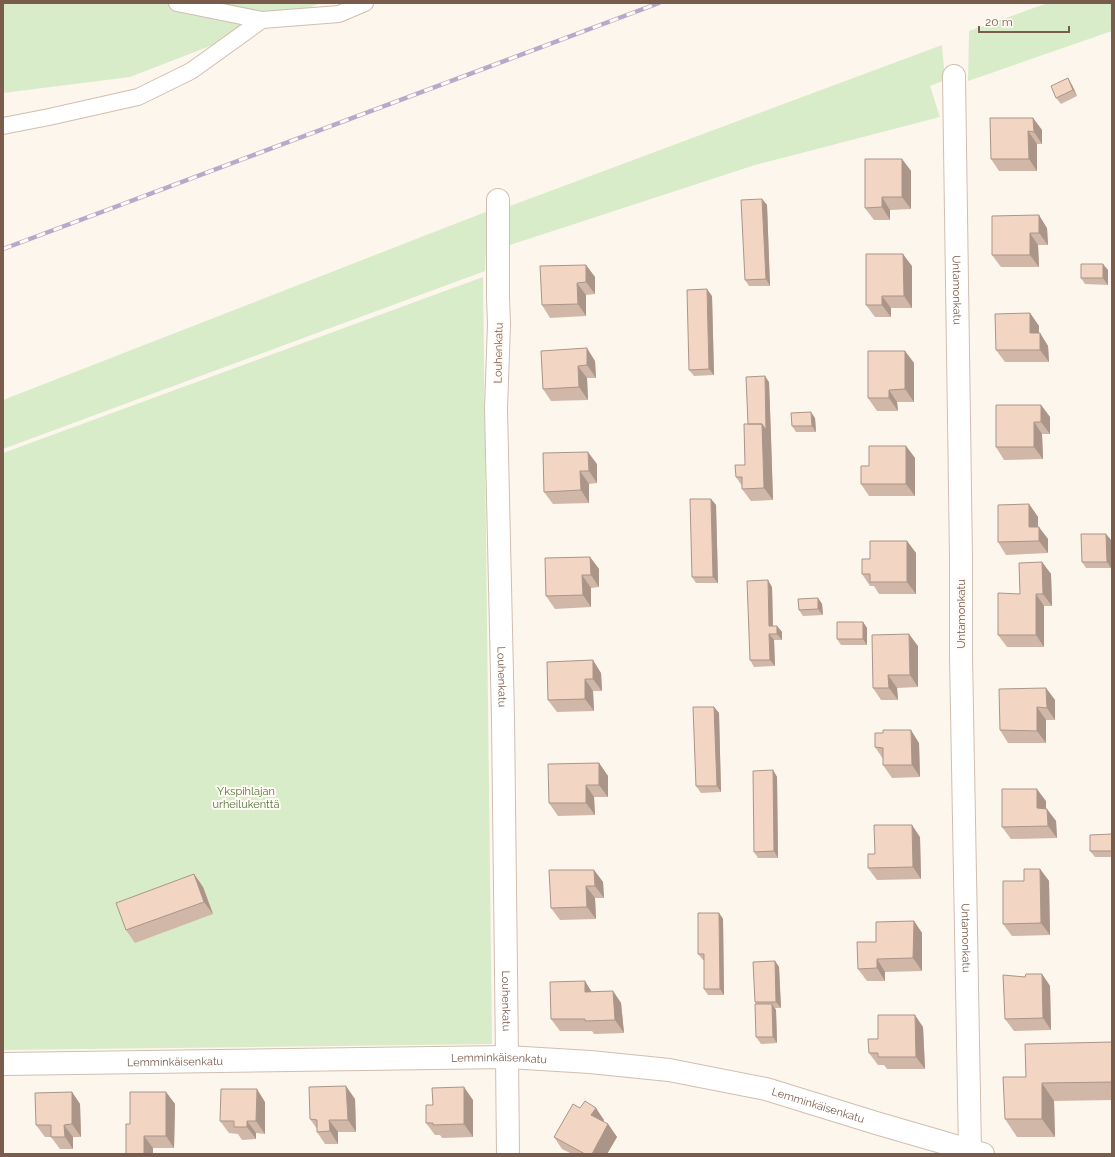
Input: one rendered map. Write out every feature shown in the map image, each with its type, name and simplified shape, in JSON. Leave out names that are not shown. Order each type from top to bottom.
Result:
[{"type":"street","name":"Untamonkatu","points":[[954,76],[961,655],[976,1152]]},
{"type":"street","name":"Louhenkatu","points":[[498,200],[499,324],[496,409],[500,530],[508,1154]]},
{"type":"street","name":"Lemminkäisenkatu","points":[[3,1064],[507,1057],[590,1062],[669,1070],[766,1089],[976,1152]]},
{"type":"lane","points":[[177,3],[262,20],[339,14],[365,3]]},
{"type":"lane","points":[[3,126],[138,97],[191,71],[262,20]]},
{"type":"green space","points":[[3,3],[321,3],[130,77],[3,93]]},
{"type":"green space","points":[[1048,3],[1112,3],[1112,31],[968,81],[969,31]]},
{"type":"green space","points":[[942,45],[945,80],[930,86],[940,117],[755,165],[510,245],[510,206]]},
{"type":"green space","points":[[488,211],[485,271],[3,449],[3,400]]},
{"type":"green space","name":"Ykspihlajan urheilukenttä","points":[[483,277],[492,1044],[3,1050],[3,453]]},
{"type":"building","points":[[1068,78],[1073,90],[1056,98],[1051,86]]},
{"type":"building","points":[[990,118],[1033,118],[1034,132],[1028,131],[1029,159],[991,159]]},
{"type":"building","points":[[865,159],[902,159],[902,197],[882,197],[882,207],[865,208]]},
{"type":"building","points":[[762,199],[766,279],[745,280],[741,200]]},
{"type":"building","points":[[1039,215],[1039,233],[1030,233],[1030,255],[992,255],[992,216]]},
{"type":"building","points":[[866,254],[903,254],[904,296],[882,296],[882,305],[866,305]]},
{"type":"building","points":[[1081,264],[1103,264],[1103,278],[1081,278]]},
{"type":"building","points":[[586,265],[586,282],[577,283],[578,304],[542,305],[540,266]]},
{"type":"building","points":[[707,289],[709,369],[689,370],[687,290]]},
{"type":"building","points":[[1030,313],[1030,333],[1040,333],[1040,350],[996,350],[995,314]]},
{"type":"building","points":[[587,348],[587,365],[578,366],[579,387],[543,389],[541,351]]},
{"type":"building","points":[[868,351],[905,351],[905,389],[889,390],[889,398],[868,398]]},
{"type":"building","points":[[765,376],[766,430],[762,424],[748,424],[746,377]]},
{"type":"building","points":[[996,405],[1041,405],[1041,422],[1034,422],[1034,447],[996,447]]},
{"type":"building","points":[[811,412],[812,426],[792,426],[791,413]]},
{"type":"building","points":[[744,424],[762,424],[764,488],[742,489],[742,477],[736,477],[735,465],[745,465]]},
{"type":"building","points":[[869,446],[906,446],[906,484],[861,484],[861,466],[869,466]]},
{"type":"building","points":[[588,452],[589,471],[580,471],[581,490],[544,492],[543,453]]},
{"type":"building","points":[[690,499],[711,499],[713,577],[692,577]]},
{"type":"building","points":[[1029,504],[1029,527],[1039,527],[1039,541],[998,542],[998,505]]},
{"type":"building","points":[[1081,534],[1106,534],[1107,562],[1082,562]]},
{"type":"building","points":[[870,541],[907,541],[907,582],[870,582],[870,574],[862,574],[862,559],[870,559]]},
{"type":"building","points":[[590,557],[591,575],[582,575],[583,595],[546,596],[545,558]]},
{"type":"building","points":[[1042,562],[1043,594],[1036,594],[1036,635],[998,635],[998,593],[1020,594],[1019,563]]},
{"type":"building","points":[[768,580],[769,626],[777,626],[777,634],[769,634],[770,660],[750,660],[747,581]]},
{"type":"building","points":[[818,598],[818,609],[799,610],[798,599]]},
{"type":"building","points":[[837,622],[863,622],[863,639],[837,639]]},
{"type":"building","points":[[909,634],[910,675],[888,675],[889,688],[873,688],[872,635]]},
{"type":"building","points":[[593,660],[593,679],[585,679],[585,699],[548,700],[547,662]]},
{"type":"building","points":[[1046,688],[1047,708],[1037,707],[1037,731],[1000,730],[999,689]]},
{"type":"building","points":[[693,707],[714,707],[717,786],[696,786]]},
{"type":"building","points":[[883,730],[911,730],[912,765],[883,765],[883,748],[875,747],[875,733],[883,733]]},
{"type":"building","points":[[599,763],[599,785],[586,785],[586,803],[549,803],[548,764]]},
{"type":"building","points":[[773,770],[774,851],[754,852],[753,771]]},
{"type":"building","points":[[1002,789],[1037,789],[1037,808],[1047,809],[1048,826],[1002,827]]},
{"type":"building","points":[[874,825],[912,825],[913,867],[868,868],[868,854],[875,854]]},
{"type":"building","points":[[1112,834],[1112,851],[1090,851],[1090,835]]},
{"type":"building","points":[[1024,869],[1040,869],[1041,923],[1003,924],[1003,881],[1024,881]]},
{"type":"building","points":[[549,870],[594,870],[595,886],[586,886],[587,907],[551,908]]},
{"type":"building","points":[[194,874],[204,902],[126,930],[116,903]]},
{"type":"building","points":[[698,913],[719,913],[720,989],[704,989],[704,954],[698,954]]},
{"type":"building","points":[[914,921],[913,958],[877,959],[877,968],[858,969],[857,942],[876,942],[876,922]]},
{"type":"building","points":[[775,961],[776,1002],[755,1002],[753,962]]},
{"type":"building","points":[[1026,974],[1042,974],[1043,1018],[1005,1019],[1003,975],[1025,977]]},
{"type":"building","points":[[585,981],[585,992],[613,991],[615,1020],[585,1021],[585,1019],[551,1019],[550,982]]},
{"type":"building","points":[[755,1004],[772,1004],[773,1037],[756,1037]]},
{"type":"building","points":[[878,1015],[915,1015],[916,1057],[878,1057],[878,1053],[869,1053],[868,1039],[878,1039]]},
{"type":"building","points":[[1112,1042],[1112,1082],[1042,1083],[1042,1119],[1005,1119],[1003,1077],[1026,1077],[1025,1044]]},
{"type":"building","points":[[346,1086],[348,1120],[329,1120],[330,1131],[317,1132],[317,1120],[310,1119],[309,1087]]},
{"type":"building","points":[[464,1087],[464,1124],[433,1125],[433,1123],[426,1123],[426,1105],[433,1105],[432,1088]]},
{"type":"building","points":[[221,1089],[257,1089],[256,1121],[247,1121],[247,1127],[234,1127],[234,1121],[220,1121]]},
{"type":"building","points":[[72,1092],[72,1124],[64,1125],[65,1137],[51,1137],[51,1125],[36,1125],[35,1093]]},
{"type":"building","points":[[130,1092],[166,1092],[166,1136],[144,1136],[144,1154],[126,1154],[126,1124],[130,1124]]},
{"type":"building","points":[[585,1101],[596,1108],[591,1115],[608,1124],[592,1154],[585,1154],[554,1137],[573,1104],[580,1108]]},
{"type":"railway","points":[[3,249],[659,3]]}]
